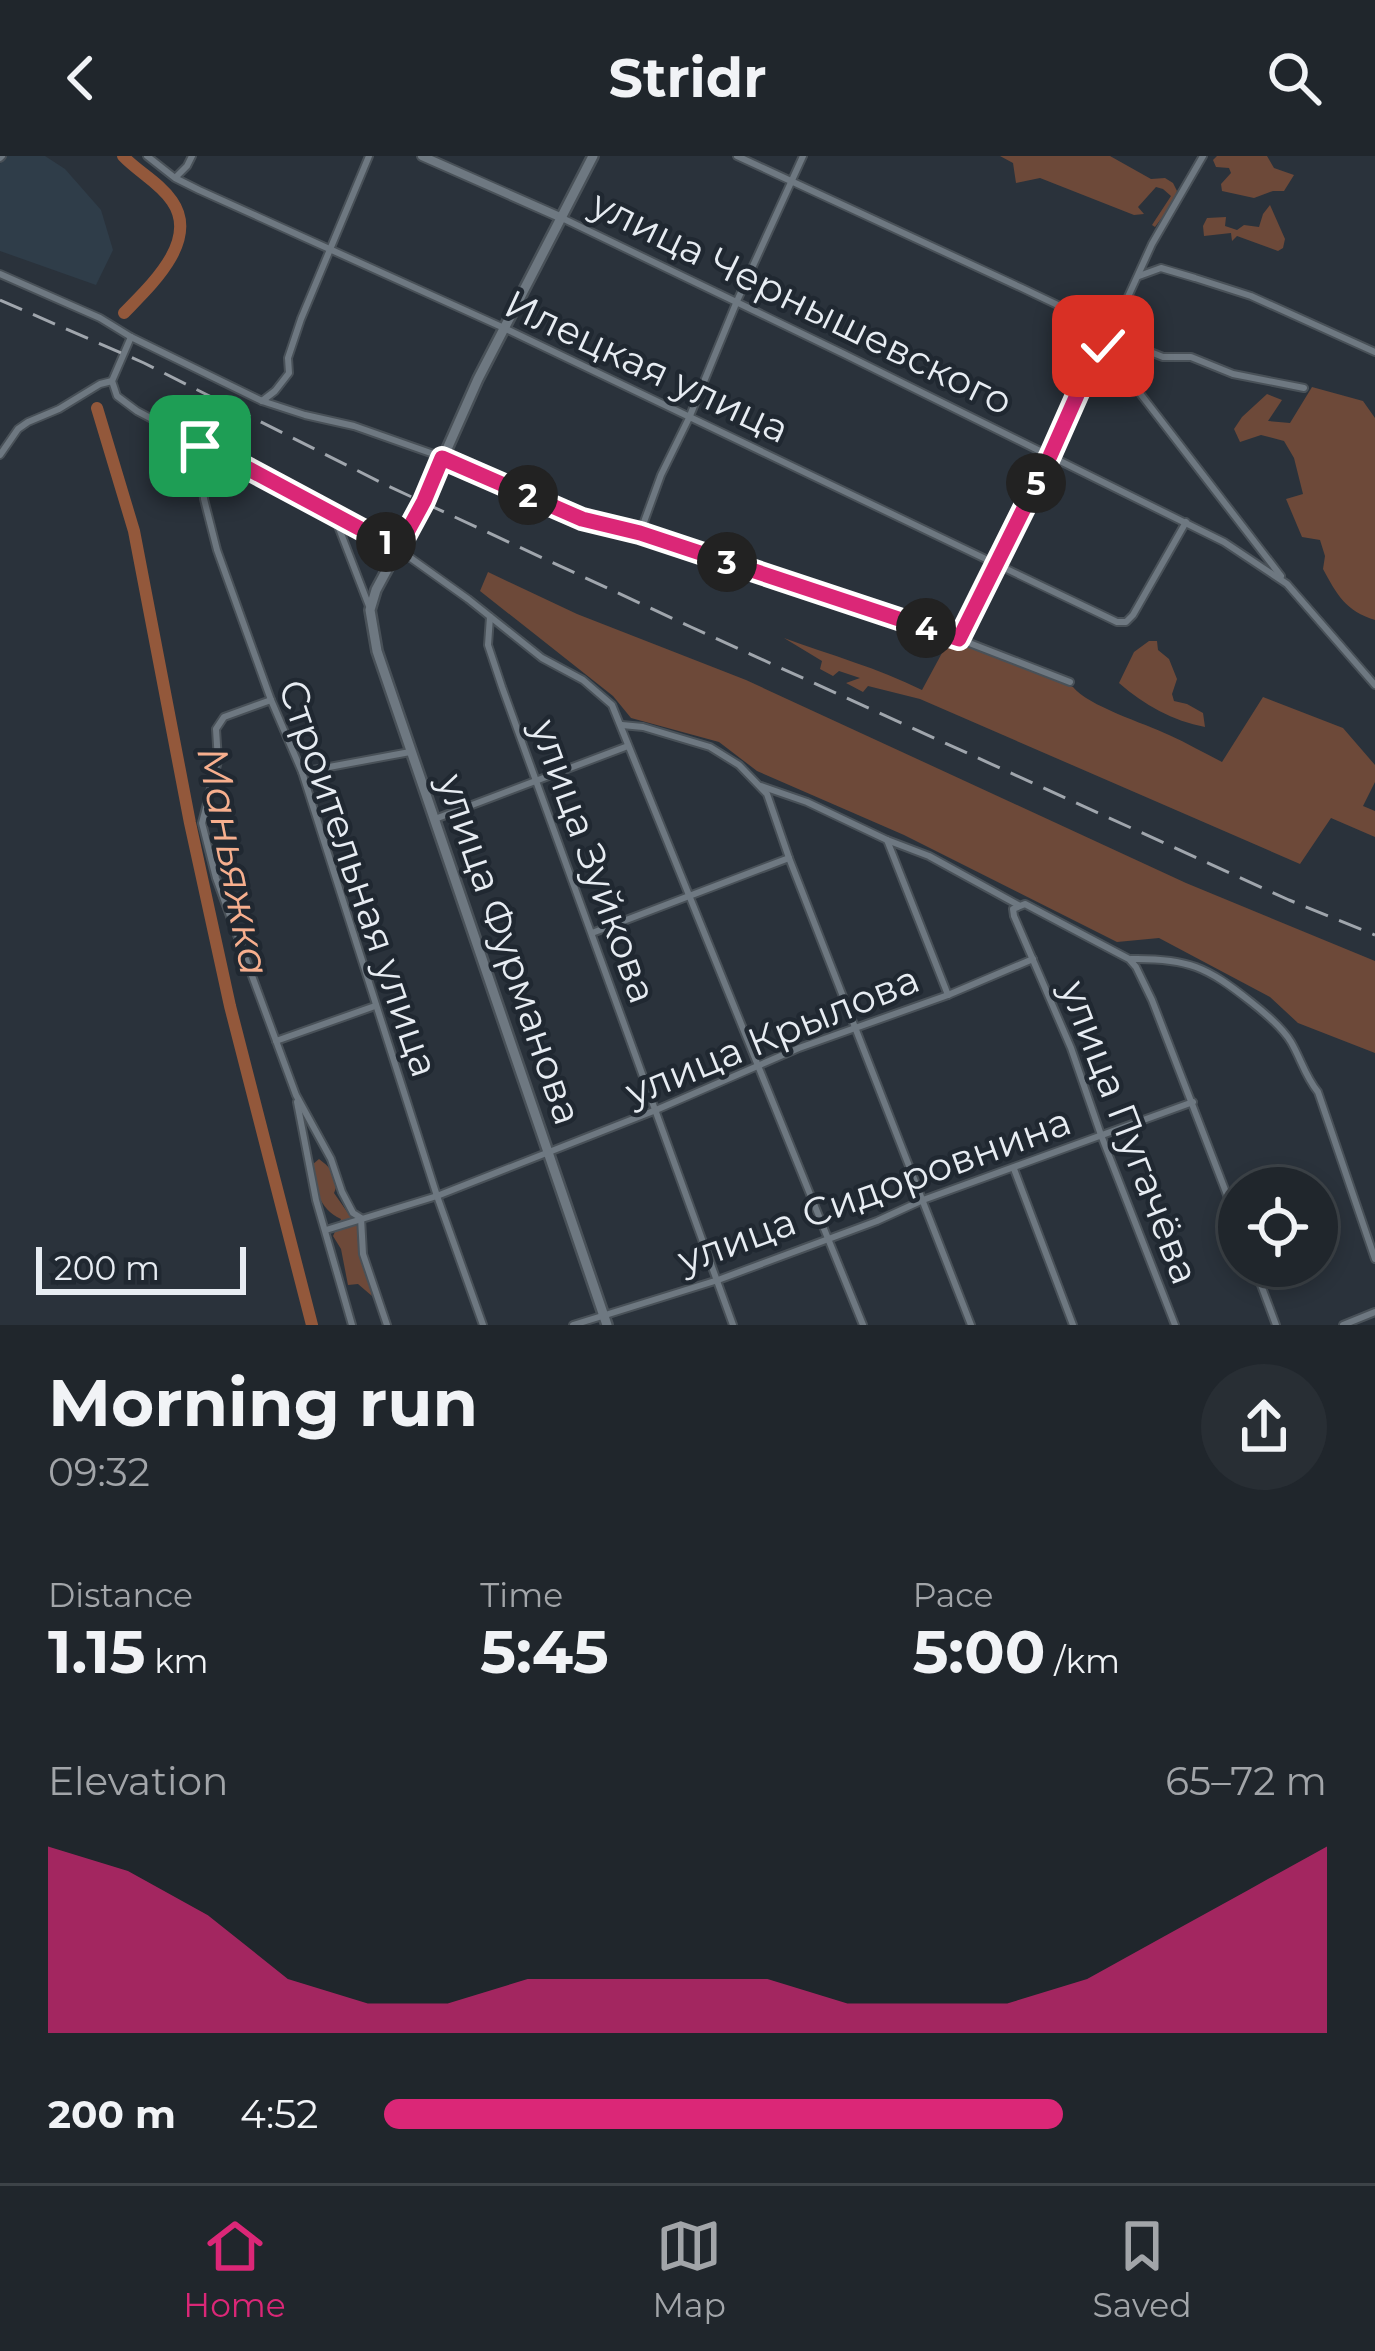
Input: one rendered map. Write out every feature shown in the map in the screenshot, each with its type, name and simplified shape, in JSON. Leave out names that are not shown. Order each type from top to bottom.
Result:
[{"type":"main road","name":"улица Фурманова","points":[[593,156],[504,328],[370,610],[377,651],[605,1320]]},
{"type":"street","name":"Илецкая улица","points":[[147,156],[175,178],[776,456],[1118,622],[1133,615],[1186,522]]},
{"type":"street","points":[[175,178],[192,156]]},
{"type":"street","points":[[262,400],[289,374],[288,358],[368,156]]},
{"type":"street","name":"улица Чернышевского","points":[[422,156],[737,301],[1223,542],[1287,584],[1375,685]]},
{"type":"street","points":[[737,156],[1085,322],[1287,584]]},
{"type":"street","points":[[640,533],[661,475],[803,156]]},
{"type":"street","points":[[959,639],[1089,368],[1203,156]]},
{"type":"street","points":[[1138,276],[1161,268],[1214,284],[1375,352]]},
{"type":"street","points":[[0,274],[100,318],[262,400],[354,425],[582,519],[640,533],[959,639],[1070,682]]},
{"type":"street","points":[[1090,328],[1163,357],[1190,357],[1233,374],[1304,388]]},
{"type":"street","points":[[131,337],[112,382],[117,396],[200,446],[398,549],[612,705],[863,1325]]},
{"type":"street","points":[[0,454],[28,422],[112,382]]},
{"type":"street","name":"Строительная улица","points":[[200,446],[204,499],[217,550],[302,772],[483,1325]]},
{"type":"street","points":[[333,514],[370,610]]},
{"type":"street","name":"улица Зуйкова","points":[[490,616],[488,645],[734,1325]]},
{"type":"street","points":[[271,700],[224,717],[216,729],[218,760],[202,824],[216,878],[296,1095],[331,1159],[352,1213],[361,1217],[363,1254],[387,1325]]},
{"type":"street","points":[[621,725],[710,747],[740,765],[767,794],[971,1325]]},
{"type":"street","points":[[435,819],[628,746]]},
{"type":"street","points":[[302,772],[412,752]]},
{"type":"street","points":[[756,784],[928,856],[1129,959],[1142,977],[1218,1169]]},
{"type":"street","points":[[887,840],[948,995]]},
{"type":"street","points":[[592,933],[789,858]]},
{"type":"street","name":"улица Пугачёва","points":[[1020,906],[1012,909],[1071,1048],[1175,1325]]},
{"type":"street","points":[[1129,959],[1166,958],[1220,977],[1291,1042],[1305,1076],[1318,1092],[1375,1259]]},
{"type":"street","name":"улица Крылова","points":[[326,1230],[437,1196],[799,1048],[1034,959]]},
{"type":"street","points":[[276,1041],[375,1006]]},
{"type":"street","points":[[296,1095],[308,1166],[352,1325]]},
{"type":"street","name":"улица Сидоровнина","points":[[573,1325],[605,1320],[718,1280],[1193,1102]]},
{"type":"street","points":[[1014,1169],[1073,1325]]},
{"type":"street","points":[[1262,1287],[1276,1325]]},
{"type":"street","points":[[1343,1325],[1375,1312]]},
{"type":"shaded area","points":[[5,156],[45,156],[65,169],[101,210],[113,250],[96,285],[0,251],[0,164]]},
{"type":"shaded area","points":[[1000,156],[1110,156],[1151,179],[1165,178],[1177,191],[1155,227],[1171,196],[1163,189],[1156,187],[1138,207],[1144,214],[1134,215],[1040,178],[1016,183],[1013,163]]},
{"type":"shaded area","points":[[1217,156],[1267,156],[1274,168],[1294,175],[1284,191],[1254,198],[1222,191],[1221,184],[1231,173],[1229,168],[1216,167],[1213,160]]},
{"type":"shaded area","points":[[1270,205],[1285,239],[1278,251],[1237,236],[1232,241],[1231,233],[1204,236],[1207,218],[1226,217],[1225,226],[1237,230],[1244,225],[1259,227]]},
{"type":"shaded area","points":[[1312,387],[1363,401],[1375,418],[1375,620],[1349,607],[1338,594],[1323,569],[1320,540],[1302,537],[1286,499],[1303,494],[1294,458],[1284,441],[1261,435],[1240,442],[1234,429],[1267,394],[1282,400],[1268,421],[1290,423]]},
{"type":"shaded area","points":[[488,572],[577,614],[746,680],[1186,883],[1375,961],[1375,1053],[1298,1023],[1270,997],[1159,938],[1117,942],[904,835],[757,771],[719,742],[631,718],[613,696],[480,591]]},
{"type":"shaded area","points":[[784,638],[922,690],[949,640],[1073,687],[1103,707],[1222,762],[1263,697],[1343,728],[1375,765],[1375,782],[1363,806],[1375,811],[1375,837],[1331,818],[1300,864],[920,699],[868,686],[863,692],[846,683],[860,678],[839,671],[833,676],[820,669],[822,661]]},
{"type":"shaded area","points":[[1157,641],[1158,650],[1169,659],[1177,679],[1174,701],[1203,713],[1205,727],[1159,711],[1119,683],[1134,652]]},
{"type":"shaded area","points":[[319,1159],[334,1174],[334,1193],[357,1226],[372,1296],[358,1284],[348,1285],[341,1249],[333,1236],[341,1219],[323,1203],[314,1181],[312,1165]]},
{"type":"waterway","name":"Маньяжка","points":[[123,156],[172,201],[180,232],[168,262],[124,313]]},
{"type":"waterway","name":"Маньяжка","points":[[97,408],[134,531],[230,1006],[312,1325]]},
{"type":"railway","points":[[0,300],[144,363],[386,485],[691,627],[1375,935]]},
{"type":"route","points":[[200,446],[398,549],[442,458],[582,519],[640,533],[959,639],[1103,346]]}]
